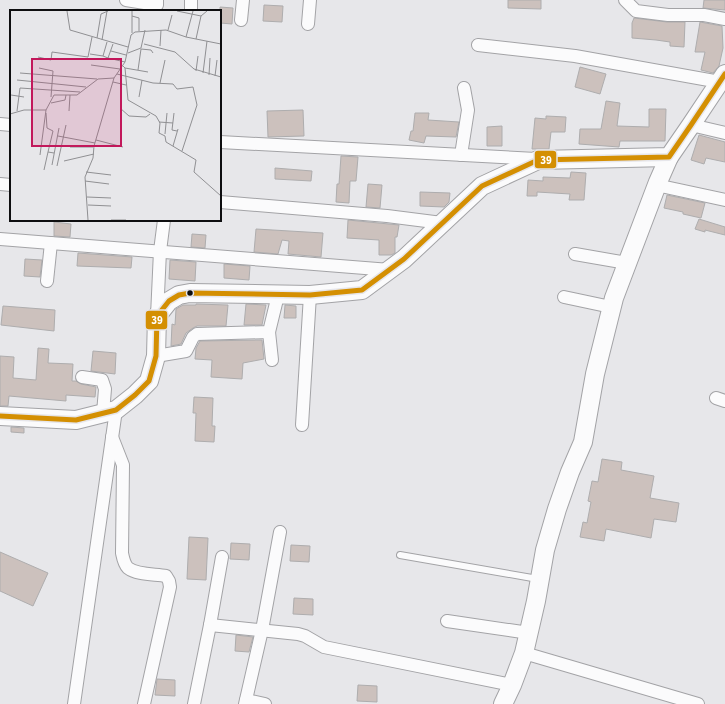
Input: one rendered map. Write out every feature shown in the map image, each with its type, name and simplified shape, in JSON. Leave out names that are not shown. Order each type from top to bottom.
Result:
[{"type":"main road","points":[[503,704],[524,653],[545,550],[557,509],[583,442],[595,374],[614,298],[656,185],[669,157],[722,78]]},
{"type":"main road","points":[[0,416],[76,420],[110,412],[135,395],[149,381],[156,356],[157,316],[169,301],[179,295],[190,293],[310,295],[362,290],[404,259],[482,186],[538,160],[669,157]]},
{"type":"street","points":[[126,0],[157,5],[157,0]]},
{"type":"street","points":[[241,20],[243,0]]},
{"type":"street","points":[[308,24],[310,0]]},
{"type":"street","points":[[625,0],[636,11],[668,15],[704,15],[725,19]]},
{"type":"street","points":[[478,44],[575,56],[722,78]]},
{"type":"street","points":[[461,155],[468,110],[464,88]]},
{"type":"street","points":[[0,124],[10,125]]},
{"type":"street","points":[[691,125],[725,133]]},
{"type":"street","points":[[221,142],[538,160]]},
{"type":"street","points":[[0,184],[10,185]]},
{"type":"street","points":[[656,185],[725,200]]},
{"type":"street","points":[[221,202],[394,216],[442,223]]},
{"type":"street","points":[[157,316],[160,251],[164,221]]},
{"type":"street","points":[[0,239],[390,270]]},
{"type":"street","points":[[47,281],[51,243]]},
{"type":"street","points":[[575,254],[627,263]]},
{"type":"street","points":[[272,360],[269,332],[278,295]]},
{"type":"street","points":[[302,425],[310,295]]},
{"type":"street","points":[[564,297],[611,308]]},
{"type":"street","points":[[156,356],[186,351],[193,337],[197,334],[269,332]]},
{"type":"street","points":[[74,704],[112,437],[110,412],[102,380],[82,377]]},
{"type":"street","points":[[112,437],[123,465],[122,553],[124,562],[129,568],[139,572],[166,576],[170,587],[144,704]]},
{"type":"street","points":[[265,704],[246,702],[262,630],[280,532]]},
{"type":"street","points":[[194,704],[222,557]]},
{"type":"street","points":[[447,621],[529,633]]},
{"type":"street","points":[[210,625],[298,634],[305,636],[324,648],[512,685]]},
{"type":"street","points":[[524,653],[698,704]]},
{"type":"lane","points":[[400,555],[540,579]]},
{"type":"building","points":[[508,0],[541,0],[541,9],[508,8]]},
{"type":"building","points":[[704,0],[725,0],[725,10],[703,8]]},
{"type":"building","points":[[264,5],[283,6],[282,22],[263,21]]},
{"type":"building","points":[[220,7],[233,8],[232,24],[221,23]]},
{"type":"building","points":[[634,18],[667,22],[685,22],[684,47],[670,46],[670,42],[632,38],[632,23]]},
{"type":"building","points":[[700,22],[722,26],[723,48],[719,66],[713,73],[701,70],[705,52],[695,52]]},
{"type":"building","points":[[580,67],[606,74],[600,94],[575,87]]},
{"type":"building","points":[[606,101],[620,103],[617,126],[649,127],[649,109],[666,109],[665,141],[620,141],[619,147],[579,144],[580,129],[601,129]]},
{"type":"building","points":[[303,110],[304,136],[268,137],[267,111]]},
{"type":"building","points":[[415,113],[429,113],[428,120],[459,122],[456,137],[426,136],[424,143],[409,140],[411,131],[413,131]]},
{"type":"building","points":[[546,116],[566,117],[565,132],[551,132],[549,149],[532,149],[535,118],[546,119]]},
{"type":"building","points":[[502,126],[502,146],[487,146],[487,127]]},
{"type":"building","points":[[699,135],[725,142],[725,162],[706,158],[704,164],[691,160]]},
{"type":"building","points":[[341,156],[358,157],[356,181],[350,181],[349,203],[336,202]]},
{"type":"building","points":[[275,168],[312,171],[311,181],[275,179]]},
{"type":"building","points":[[571,172],[586,173],[584,200],[569,200],[570,194],[537,192],[537,196],[527,196],[528,180],[543,181],[543,177],[570,178]]},
{"type":"building","points":[[368,184],[382,185],[380,208],[366,207]]},
{"type":"building","points":[[420,192],[450,193],[449,202],[444,207],[420,206]]},
{"type":"building","points":[[667,195],[705,203],[701,218],[664,208]]},
{"type":"building","points":[[699,219],[725,227],[725,235],[695,229]]},
{"type":"building","points":[[348,220],[399,225],[397,237],[395,237],[395,253],[391,255],[379,255],[379,240],[347,238]]},
{"type":"building","points":[[54,222],[71,224],[70,237],[54,236]]},
{"type":"building","points":[[256,229],[323,233],[321,257],[288,254],[289,241],[282,240],[278,254],[254,252]]},
{"type":"building","points":[[192,234],[206,235],[205,248],[191,247]]},
{"type":"building","points":[[78,253],[132,257],[131,268],[77,266]]},
{"type":"building","points":[[25,259],[42,260],[40,277],[24,276]]},
{"type":"building","points":[[170,260],[196,262],[195,281],[169,279]]},
{"type":"building","points":[[224,264],[250,266],[249,280],[224,278]]},
{"type":"building","points":[[246,304],[266,305],[262,325],[244,325]]},
{"type":"building","points":[[183,305],[228,305],[226,326],[197,326],[186,333],[181,344],[171,346],[172,324],[175,325],[176,309]]},
{"type":"building","points":[[285,305],[296,306],[296,318],[284,318]]},
{"type":"building","points":[[3,306],[55,310],[54,331],[1,325]]},
{"type":"building","points":[[262,340],[264,359],[243,363],[242,379],[211,377],[212,360],[195,359],[196,348],[200,341]]},
{"type":"building","points":[[38,348],[49,349],[48,363],[73,364],[72,381],[96,387],[95,397],[66,395],[66,401],[9,396],[8,406],[0,406],[0,356],[14,357],[13,378],[36,380]]},
{"type":"building","points":[[93,351],[116,353],[115,374],[91,371]]},
{"type":"building","points":[[194,397],[213,398],[212,426],[215,426],[214,442],[195,441],[196,413],[193,413]]},
{"type":"building","points":[[11,427],[24,428],[24,433],[11,432]]},
{"type":"building","points":[[602,459],[622,462],[621,470],[654,476],[650,498],[679,503],[676,522],[654,519],[651,538],[606,529],[604,541],[580,537],[583,522],[587,523],[591,502],[588,501],[592,481],[598,482]]},
{"type":"building","points":[[189,537],[208,538],[206,580],[187,579]]},
{"type":"building","points":[[231,543],[250,544],[249,560],[230,559]]},
{"type":"building","points":[[291,545],[310,546],[309,562],[290,561]]},
{"type":"building","points":[[0,552],[48,573],[33,606],[0,591]]},
{"type":"building","points":[[294,598],[313,599],[313,615],[293,614]]},
{"type":"building","points":[[236,635],[253,637],[249,652],[235,651]]},
{"type":"building","points":[[157,679],[175,680],[175,696],[155,695]]},
{"type":"building","points":[[358,685],[377,686],[377,702],[357,701]]},
{"type":"transit line","name":"39","points":[[0,416],[76,420],[116,410],[135,395],[149,381],[156,356],[157,316],[169,301],[179,295],[190,293],[310,295],[362,290],[404,259],[482,186],[538,160],[669,157],[725,74]]}]
